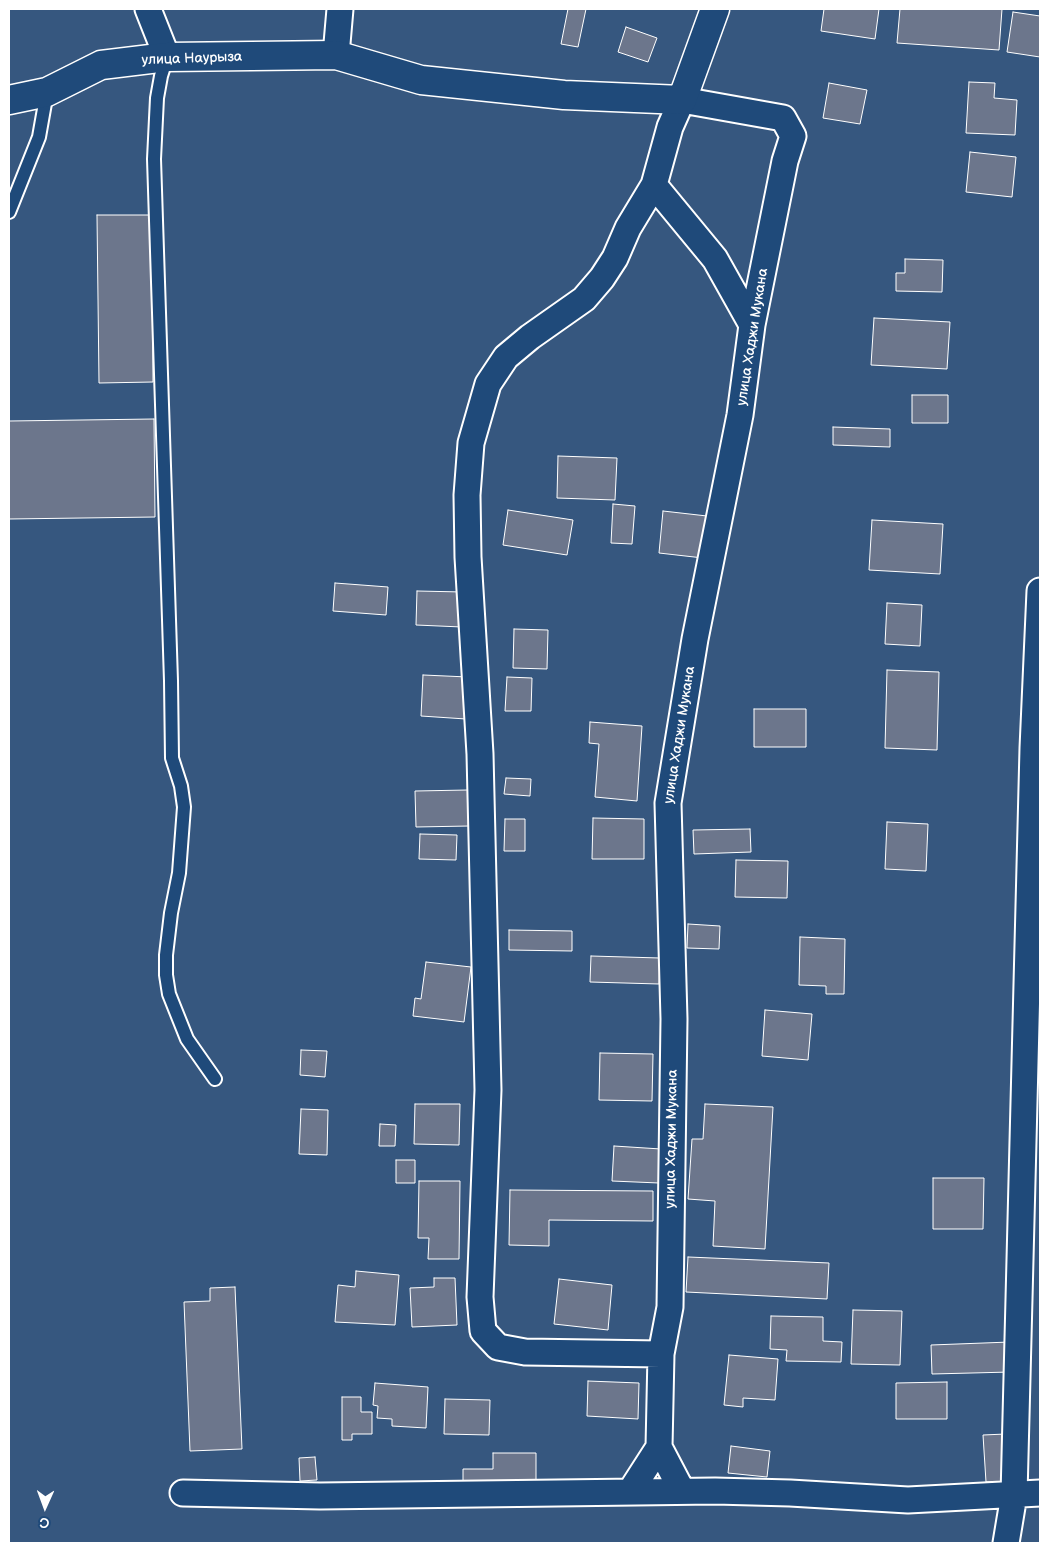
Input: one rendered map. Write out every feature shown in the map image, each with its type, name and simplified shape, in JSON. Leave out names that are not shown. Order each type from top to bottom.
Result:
[{"type":"street","points":[[148,9],[167,57]]},
{"type":"street","points":[[336,55],[340,9]]},
{"type":"street","points":[[661,1354],[525,1352],[498,1347],[483,1331],[480,1297],[488,1090],[480,754],[468,557],[467,495],[471,443],[488,384],[506,357],[584,298],[602,278],[615,258],[628,228],[654,184],[670,127],[682,100],[715,9]]},
{"type":"street","name":"улица Наурыза","points":[[9,100],[47,92],[101,65],[167,57],[336,55],[421,80],[564,96],[682,100]]},
{"type":"street","name":"улица Хаджи Мукана","points":[[682,100],[783,118],[792,136],[785,161],[752,325],[740,415],[695,639],[668,803],[674,1020],[670,1307],[661,1354],[659,1447],[682,1491]]},
{"type":"street","points":[[654,184],[715,259],[752,325]]},
{"type":"street","points":[[1006,1543],[1014,1495],[1033,748],[1040,591]]},
{"type":"street","points":[[630,1492],[659,1447]]},
{"type":"street","points":[[182,1493],[320,1496],[682,1491],[790,1493],[908,1500],[1040,1493]]},
{"type":"lane","points":[[167,57],[157,98],[154,159],[172,682],[172,758],[184,807],[179,872],[166,954],[166,974],[169,994],[188,1039],[215,1079]]},
{"type":"lane","points":[[9,212],[39,137],[47,92]]},
{"type":"building","points":[[568,9],[586,9],[578,47],[561,44]]},
{"type":"building","points":[[824,9],[879,9],[875,39],[821,31]]},
{"type":"building","points":[[900,9],[1002,9],[999,50],[897,43]]},
{"type":"building","points":[[1013,12],[1040,16],[1040,57],[1007,52]]},
{"type":"building","points":[[626,27],[657,38],[648,62],[618,52]]},
{"type":"building","points":[[969,82],[995,83],[994,98],[1017,100],[1015,135],[966,133]]},
{"type":"building","points":[[829,83],[867,90],[860,124],[823,118]]},
{"type":"building","points":[[970,152],[1016,157],[1012,197],[966,192]]},
{"type":"building","points":[[97,215],[152,215],[153,382],[99,383]]},
{"type":"building","points":[[905,259],[943,260],[942,292],[896,291],[896,273],[905,273]]},
{"type":"building","points":[[874,318],[950,322],[947,369],[871,365]]},
{"type":"building","points":[[912,395],[948,395],[948,423],[912,423]]},
{"type":"building","points":[[154,419],[155,517],[9,519],[9,421]]},
{"type":"building","points":[[833,427],[890,429],[890,447],[833,445]]},
{"type":"building","points":[[558,456],[617,458],[615,500],[557,498]]},
{"type":"building","points":[[613,504],[635,506],[632,544],[611,543]]},
{"type":"building","points":[[508,510],[573,520],[567,555],[503,545]]},
{"type":"building","points":[[663,511],[707,516],[703,558],[659,553]]},
{"type":"building","points":[[872,520],[943,524],[940,574],[869,570]]},
{"type":"building","points":[[335,583],[388,587],[386,615],[333,611]]},
{"type":"building","points":[[417,591],[463,592],[462,627],[416,625]]},
{"type":"building","points":[[887,603],[922,605],[920,646],[885,644]]},
{"type":"building","points":[[514,629],[548,630],[547,669],[513,668]]},
{"type":"building","points":[[887,670],[939,672],[937,750],[885,748]]},
{"type":"building","points":[[423,675],[468,677],[466,719],[421,716]]},
{"type":"building","points":[[507,677],[532,678],[531,711],[505,711]]},
{"type":"building","points":[[754,709],[806,709],[806,747],[754,747]]},
{"type":"building","points":[[590,722],[642,726],[637,801],[595,797],[599,744],[589,743]]},
{"type":"building","points":[[506,778],[531,779],[530,796],[504,794]]},
{"type":"building","points":[[468,790],[469,826],[416,827],[415,791]]},
{"type":"building","points":[[593,818],[644,819],[644,859],[592,859]]},
{"type":"building","points":[[505,819],[525,819],[525,851],[504,851]]},
{"type":"building","points":[[887,822],[928,824],[926,871],[885,869]]},
{"type":"building","points":[[750,829],[751,852],[694,854],[693,830]]},
{"type":"building","points":[[420,834],[457,835],[456,860],[419,859]]},
{"type":"building","points":[[736,860],[788,861],[787,898],[735,897]]},
{"type":"building","points":[[688,924],[720,926],[719,949],[687,948]]},
{"type":"building","points":[[509,930],[572,931],[572,951],[509,950]]},
{"type":"building","points":[[800,937],[845,939],[844,994],[826,994],[826,986],[799,985]]},
{"type":"building","points":[[591,956],[660,958],[659,984],[590,982]]},
{"type":"building","points":[[426,962],[471,967],[464,1022],[413,1016],[415,998],[421,999]]},
{"type":"building","points":[[765,1010],[812,1014],[808,1060],[762,1056]]},
{"type":"building","points":[[301,1050],[327,1051],[325,1077],[300,1075]]},
{"type":"building","points":[[600,1053],[653,1054],[652,1101],[599,1100]]},
{"type":"building","points":[[415,1104],[460,1104],[459,1145],[414,1144]]},
{"type":"building","points":[[705,1104],[773,1107],[765,1249],[713,1246],[715,1201],[688,1199],[692,1139],[703,1139]]},
{"type":"building","points":[[301,1109],[328,1110],[327,1155],[299,1154]]},
{"type":"building","points":[[380,1124],[396,1125],[395,1146],[379,1146]]},
{"type":"building","points":[[614,1146],[661,1149],[659,1183],[612,1181]]},
{"type":"building","points":[[396,1160],[415,1160],[415,1183],[396,1183]]},
{"type":"building","points":[[933,1178],[984,1178],[983,1229],[933,1229]]},
{"type":"building","points":[[419,1181],[460,1181],[459,1259],[428,1259],[429,1238],[418,1238]]},
{"type":"building","points":[[510,1190],[653,1191],[653,1221],[549,1220],[549,1246],[509,1245]]},
{"type":"building","points":[[688,1257],[829,1263],[827,1299],[686,1292]]},
{"type":"building","points":[[356,1271],[399,1275],[395,1325],[335,1322],[338,1285],[355,1287]]},
{"type":"building","points":[[434,1278],[455,1278],[457,1325],[412,1327],[410,1288],[434,1287]]},
{"type":"building","points":[[559,1279],[612,1285],[608,1330],[554,1324]]},
{"type":"building","points":[[235,1287],[242,1449],[190,1451],[184,1302],[210,1301],[210,1288]]},
{"type":"building","points":[[853,1310],[902,1311],[900,1365],[851,1364]]},
{"type":"building","points":[[771,1316],[823,1317],[823,1341],[842,1342],[841,1362],[786,1361],[787,1350],[770,1349]]},
{"type":"building","points":[[1010,1342],[1011,1372],[932,1374],[931,1345]]},
{"type":"building","points":[[729,1355],[778,1359],[775,1400],[743,1398],[743,1407],[724,1405]]},
{"type":"building","points":[[588,1381],[639,1383],[638,1419],[587,1416]]},
{"type":"building","points":[[947,1382],[947,1419],[896,1419],[896,1383]]},
{"type":"building","points":[[375,1383],[428,1387],[426,1428],[392,1426],[392,1419],[377,1418],[378,1406],[373,1405]]},
{"type":"building","points":[[342,1397],[361,1397],[361,1412],[372,1412],[372,1434],[352,1434],[352,1440],[342,1440]]},
{"type":"building","points":[[445,1399],[490,1400],[489,1435],[444,1434]]},
{"type":"building","points":[[1006,1434],[1008,1481],[986,1482],[983,1435]]},
{"type":"building","points":[[731,1446],[770,1451],[767,1477],[728,1473]]},
{"type":"building","points":[[493,1453],[536,1453],[536,1486],[463,1484],[463,1469],[493,1469]]},
{"type":"building","points":[[315,1457],[317,1480],[300,1481],[299,1458]]}]
